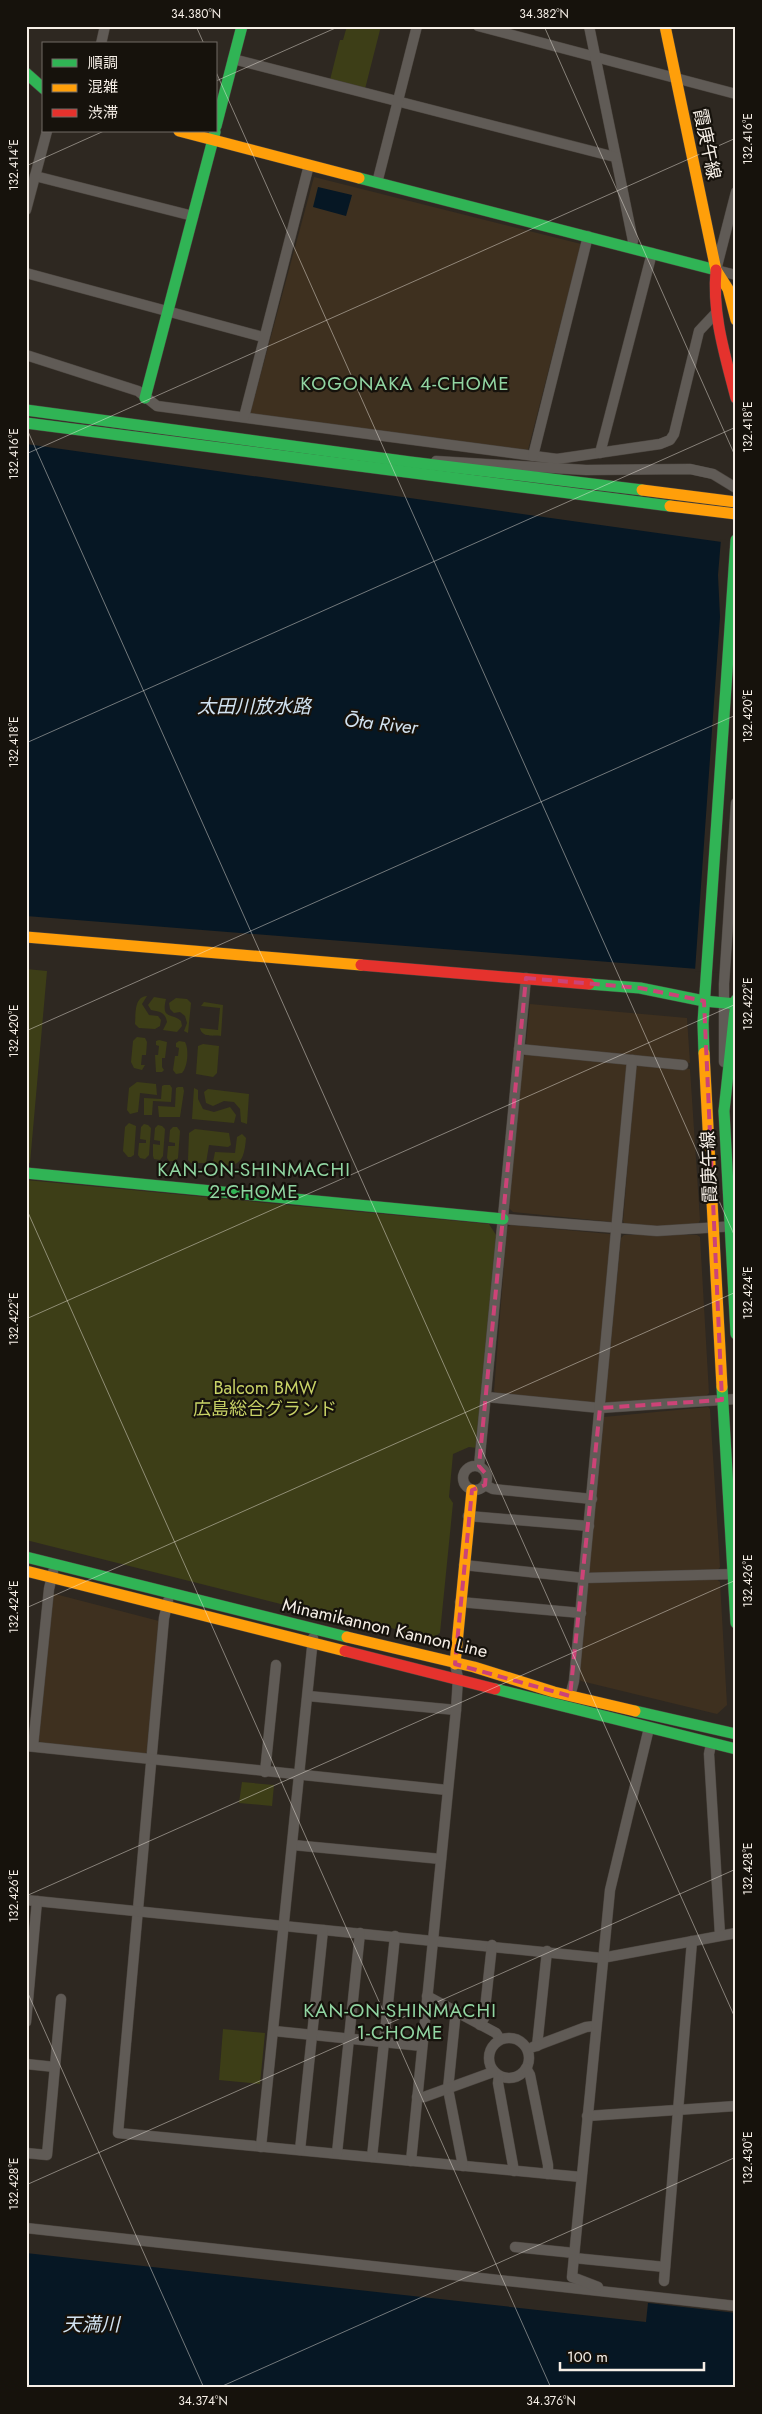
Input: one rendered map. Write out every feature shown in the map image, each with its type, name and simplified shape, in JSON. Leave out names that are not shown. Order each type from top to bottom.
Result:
[{"type":"street","points":[[94,26],[104,29],[101,42]]},
{"type":"street","points":[[218,119],[242,26]]},
{"type":"street","points":[[377,183],[417,26]]},
{"type":"street","points":[[478,26],[736,94]]},
{"type":"street","points":[[589,26],[633,241],[631,248]]},
{"type":"street","name":"霞庚午線","points":[[665,26],[716,270]]},
{"type":"street","points":[[234,59],[615,157]]},
{"type":"street","points":[[26,73],[42,87]]},
{"type":"street","points":[[26,210],[47,132]]},
{"type":"street","points":[[186,132],[214,136],[309,165],[736,275]]},
{"type":"street","points":[[145,398],[169,313],[214,136]]},
{"type":"street","points":[[244,417],[309,165]]},
{"type":"street","points":[[35,176],[193,216]]},
{"type":"street","points":[[736,192],[716,270],[713,290],[715,314],[736,398]]},
{"type":"street","points":[[533,456],[588,236]]},
{"type":"street","points":[[600,453],[652,253]]},
{"type":"street","points":[[716,270],[728,290],[736,320]]},
{"type":"street","points":[[26,273],[263,338]]},
{"type":"street","points":[[26,355],[138,391],[157,406],[557,459],[660,444],[670,440],[674,434],[699,331],[715,314]]},
{"type":"street","points":[[26,410],[410,462],[736,502]]},
{"type":"street","points":[[26,423],[736,514]]},
{"type":"street","points":[[410,462],[450,460],[594,470],[690,469],[713,474],[736,488]]},
{"type":"street","points":[[736,540],[704,1001],[712,1228],[736,1623]]},
{"type":"street","points":[[26,937],[640,988],[704,1001],[732,1002],[724,984],[736,803]]},
{"type":"street","points":[[479,1466],[469,1467],[463,1474],[464,1484],[472,1490],[479,1490],[485,1485],[486,1474],[479,1466],[526,978]]},
{"type":"street","name":"霞庚午線","points":[[732,1002],[724,1111],[732,1226],[736,1334]]},
{"type":"street","points":[[519,1048],[683,1064]]},
{"type":"street","points":[[570,1696],[581,1613],[618,1229],[632,1060]]},
{"type":"street","points":[[26,1174],[618,1229],[657,1231],[732,1226]]},
{"type":"street","points":[[487,1397],[600,1408],[736,1399]]},
{"type":"street","points":[[485,1485],[493,1489],[592,1498]]},
{"type":"street","points":[[411,2161],[456,1710],[458,1678],[455,1664],[472,1490]]},
{"type":"street","points":[[468,1516],[589,1526]]},
{"type":"street","name":"Minamikannon Kannon Line","points":[[26,1557],[315,1630],[455,1664],[474,1666],[570,1696],[736,1734]]},
{"type":"street","points":[[55,1564],[30,1746],[300,1776],[447,1790]]},
{"type":"street","points":[[464,1565],[584,1578],[734,1574]]},
{"type":"street","name":"Minamikannon Kannon Line","points":[[26,1571],[736,1749]]},
{"type":"street","points":[[170,1593],[167,1606],[151,1759],[118,2133],[581,2177]]},
{"type":"street","points":[[460,1602],[581,1613]]},
{"type":"street","points":[[261,2147],[285,1925],[312,1643],[315,1630]]},
{"type":"street","points":[[265,1772],[276,1665]]},
{"type":"street","points":[[308,1696],[456,1710]]},
{"type":"street","points":[[614,2292],[572,2277],[595,2026],[610,1890],[649,1728]]},
{"type":"street","points":[[711,1744],[709,1754],[720,1936]]},
{"type":"street","points":[[293,1845],[441,1859]]},
{"type":"street","points":[[26,2022],[32,1900],[602,1958],[736,1933]]},
{"type":"street","points":[[300,2150],[322,1930]]},
{"type":"street","points":[[337,2153],[360,1933]]},
{"type":"street","points":[[372,2157],[395,1936]]},
{"type":"street","points":[[664,2281],[692,1942]]},
{"type":"street","points":[[480,2025],[484,2018],[492,1946]]},
{"type":"street","points":[[417,2097],[424,2097],[496,2074],[512,2078],[521,2075],[526,2068],[532,2048],[547,1951]]},
{"type":"street","points":[[428,1996],[496,2033],[500,2039]]},
{"type":"street","points":[[26,2153],[47,2155],[61,1999]]},
{"type":"street","points":[[456,2010],[448,2089],[463,2166]]},
{"type":"street","points":[[532,2048],[586,2027],[595,2026]]},
{"type":"street","points":[[274,2031],[422,2046]]},
{"type":"street","points":[[514,2171],[496,2074],[490,2066],[488,2054],[492,2046],[500,2039],[516,2039],[532,2048]]},
{"type":"street","points":[[26,2064],[55,2067]]},
{"type":"street","points":[[526,2068],[532,2084],[548,2165],[548,2174]]},
{"type":"street","points":[[587,2116],[736,2106]]},
{"type":"street","points":[[26,2228],[736,2306]]},
{"type":"street","points":[[516,2247],[665,2267]]},
{"type":"highlighted area","points":[[526,978],[640,988],[704,1001],[722,1400],[600,1408],[570,1696],[455,1664],[472,1490],[485,1485],[486,1474],[479,1466]]},
{"type":"shaded area","points":[[314,177],[581,244],[528,450],[250,414]]},
{"type":"shaded area","points":[[530,1004],[687,1018],[690,1063],[529,1047],[526,1043]]},
{"type":"shaded area","points":[[527,1054],[627,1063],[629,1066],[613,1222],[513,1212],[509,1208],[523,1057]]},
{"type":"shaded area","points":[[640,1064],[690,1069],[700,1220],[698,1224],[657,1228],[626,1226],[623,1221],[636,1068]]},
{"type":"shaded area","points":[[511,1225],[610,1234],[613,1238],[595,1404],[496,1394],[494,1391],[507,1227]]},
{"type":"shaded area","points":[[624,1235],[697,1235],[700,1237],[709,1393],[706,1396],[609,1405],[605,1401],[621,1238]]},
{"type":"shaded area","points":[[708,1407],[710,1409],[720,1567],[717,1571],[592,1575],[589,1571],[604,1417]]},
{"type":"shaded area","points":[[716,1579],[720,1582],[727,1705],[717,1714],[581,1681],[578,1678],[588,1585],[591,1582]]},
{"type":"shaded area","points":[[53,1595],[159,1621],[147,1752],[144,1754],[41,1743],[38,1740]]},
{"type":"green space","points":[[347,26],[381,26],[365,89],[330,80],[340,40],[343,40]]},
{"type":"green space","points":[[26,969],[47,971],[30,1163],[26,1162]]},
{"type":"green space","points":[[147,996],[142,1004],[149,1015],[158,1016],[161,1020],[160,1026],[155,1029],[139,1028],[135,1024],[138,1002]]},
{"type":"green space","points":[[154,997],[166,999],[166,1013],[181,1021],[182,1026],[177,1032],[163,1030],[167,1022],[165,1016],[151,1010],[148,1005]]},
{"type":"green space","points":[[176,998],[187,999],[191,1003],[188,1033],[184,1031],[187,1023],[185,1016],[180,1012],[174,1013],[170,1009],[169,1003]]},
{"type":"green space","points":[[204,1002],[223,1005],[221,1036],[208,1035],[201,1031],[200,1028],[218,1030],[220,1008],[201,1006]]},
{"type":"green space","points":[[137,1037],[145,1038],[147,1042],[146,1055],[142,1055],[141,1065],[145,1065],[142,1070],[134,1068],[131,1062],[133,1041]]},
{"type":"green space","points":[[156,1041],[167,1042],[165,1058],[162,1058],[164,1070],[156,1072],[155,1055],[158,1055],[159,1046],[156,1045]]},
{"type":"green space","points":[[179,1041],[185,1042],[187,1058],[186,1067],[182,1073],[176,1074],[173,1070],[175,1056],[178,1056],[179,1048],[176,1047],[176,1043]]},
{"type":"green space","points":[[203,1044],[219,1046],[217,1073],[213,1077],[196,1074],[198,1046]]},
{"type":"green space","points":[[137,1082],[156,1084],[157,1095],[140,1093],[138,1112],[130,1114],[127,1110],[129,1088]]},
{"type":"green space","points":[[170,1085],[172,1088],[171,1102],[153,1101],[152,1115],[144,1115],[144,1098],[161,1099],[162,1086]]},
{"type":"green space","points":[[183,1087],[184,1091],[180,1117],[159,1117],[158,1106],[175,1107],[176,1088]]},
{"type":"green space","points":[[194,1088],[198,1090],[198,1099],[203,1109],[214,1112],[230,1107],[236,1115],[234,1123],[192,1119]]},
{"type":"green space","points":[[208,1089],[249,1094],[247,1124],[241,1122],[240,1109],[234,1102],[224,1101],[213,1106],[206,1103],[204,1092]]},
{"type":"green space","points":[[129,1123],[136,1126],[134,1155],[131,1157],[128,1157],[123,1151],[125,1127]]},
{"type":"green space","points":[[144,1124],[151,1128],[149,1155],[145,1159],[140,1158],[138,1155],[139,1143],[146,1143],[146,1140],[140,1139],[141,1127]]},
{"type":"green space","points":[[158,1125],[165,1129],[163,1156],[160,1160],[154,1159],[153,1156],[153,1144],[160,1145],[160,1141],[154,1140],[155,1128]]},
{"type":"green space","points":[[173,1127],[177,1127],[180,1131],[178,1158],[175,1161],[169,1161],[167,1158],[168,1146],[175,1146],[175,1143],[169,1142],[170,1130]]},
{"type":"green space","points":[[195,1129],[229,1133],[231,1145],[228,1147],[209,1145],[206,1163],[191,1163],[188,1160],[189,1133]]},
{"type":"green space","points":[[242,1134],[246,1138],[242,1158],[236,1164],[216,1166],[213,1162],[215,1152],[235,1153],[237,1137]]},
{"type":"green space","name":"Balcom BMW 広島総合グランド","points":[[26,1180],[489,1224],[496,1235],[477,1448],[469,1447],[453,1454],[449,1497],[453,1503],[440,1633],[431,1639],[366,1621],[340,1619],[26,1540]]},
{"type":"green space","points":[[242,1782],[274,1785],[272,1806],[239,1803]]},
{"type":"green space","points":[[223,2029],[265,2033],[260,2084],[219,2080]]},
{"type":"water","points":[[318,187],[352,195],[346,216],[313,207]]},
{"type":"water","name":"太田川放水路","points":[[26,444],[736,544],[736,972],[26,916]]},
{"type":"water","name":"天満川","points":[[26,2253],[646,2322],[648,2303],[736,2313],[736,2388],[26,2388]]},
{"type":"pier","points":[[721,539],[736,542],[736,974],[695,971],[720,617],[718,575]]},
{"type":"traffic: fast","points":[[218,118],[242,26]]},
{"type":"traffic: fast","points":[[26,73],[42,87]]},
{"type":"traffic: fast","points":[[145,398],[215,132]]},
{"type":"traffic: fast","points":[[359,178],[716,270]]},
{"type":"traffic: fast","points":[[26,410],[410,462],[642,490]]},
{"type":"traffic: fast","points":[[26,423],[670,506]]},
{"type":"traffic: fast","points":[[704,1053],[703,1023],[736,540]]},
{"type":"traffic: fast","points":[[589,984],[640,988],[704,1001],[736,1004]]},
{"type":"traffic: fast","points":[[736,1000],[724,1111],[736,1334]]},
{"type":"traffic: fast","points":[[26,1173],[503,1219]]},
{"type":"traffic: fast","points":[[722,1387],[736,1623]]},
{"type":"traffic: fast","points":[[26,1557],[347,1637]]},
{"type":"traffic: fast","points":[[495,1689],[736,1749]]},
{"type":"traffic: fast","points":[[635,1711],[736,1734]]},
{"type":"traffic: slow","points":[[665,26],[716,270],[728,289],[736,320]]},
{"type":"traffic: slow","points":[[183,132],[359,178]]},
{"type":"traffic: slow","points":[[642,490],[736,502]]},
{"type":"traffic: slow","points":[[670,506],[736,514]]},
{"type":"traffic: slow","points":[[26,937],[361,965]]},
{"type":"traffic: slow","points":[[704,1053],[722,1387]]},
{"type":"traffic: slow","points":[[455,1664],[472,1490]]},
{"type":"traffic: slow","points":[[26,1571],[345,1651]]},
{"type":"traffic: slow","points":[[347,1637],[474,1667],[554,1692],[635,1711]]},
{"type":"traffic: jam","points":[[716,270],[715,287],[718,319],[736,398]]},
{"type":"traffic: jam","points":[[361,965],[589,984]]},
{"type":"traffic: jam","points":[[345,1651],[495,1689]]},
{"type":"district","name":"KOGONAKA 4-CHOME","points":[[405,383]]},
{"type":"district","name":"KAN-ON-SHINMACHI 2-CHOME","points":[[254,1180]]},
{"type":"district","name":"KAN-ON-SHINMACHI 1-CHOME","points":[[400,2021]]},
{"type":"water label","name":"Ōta River","points":[[381,723]]}]
